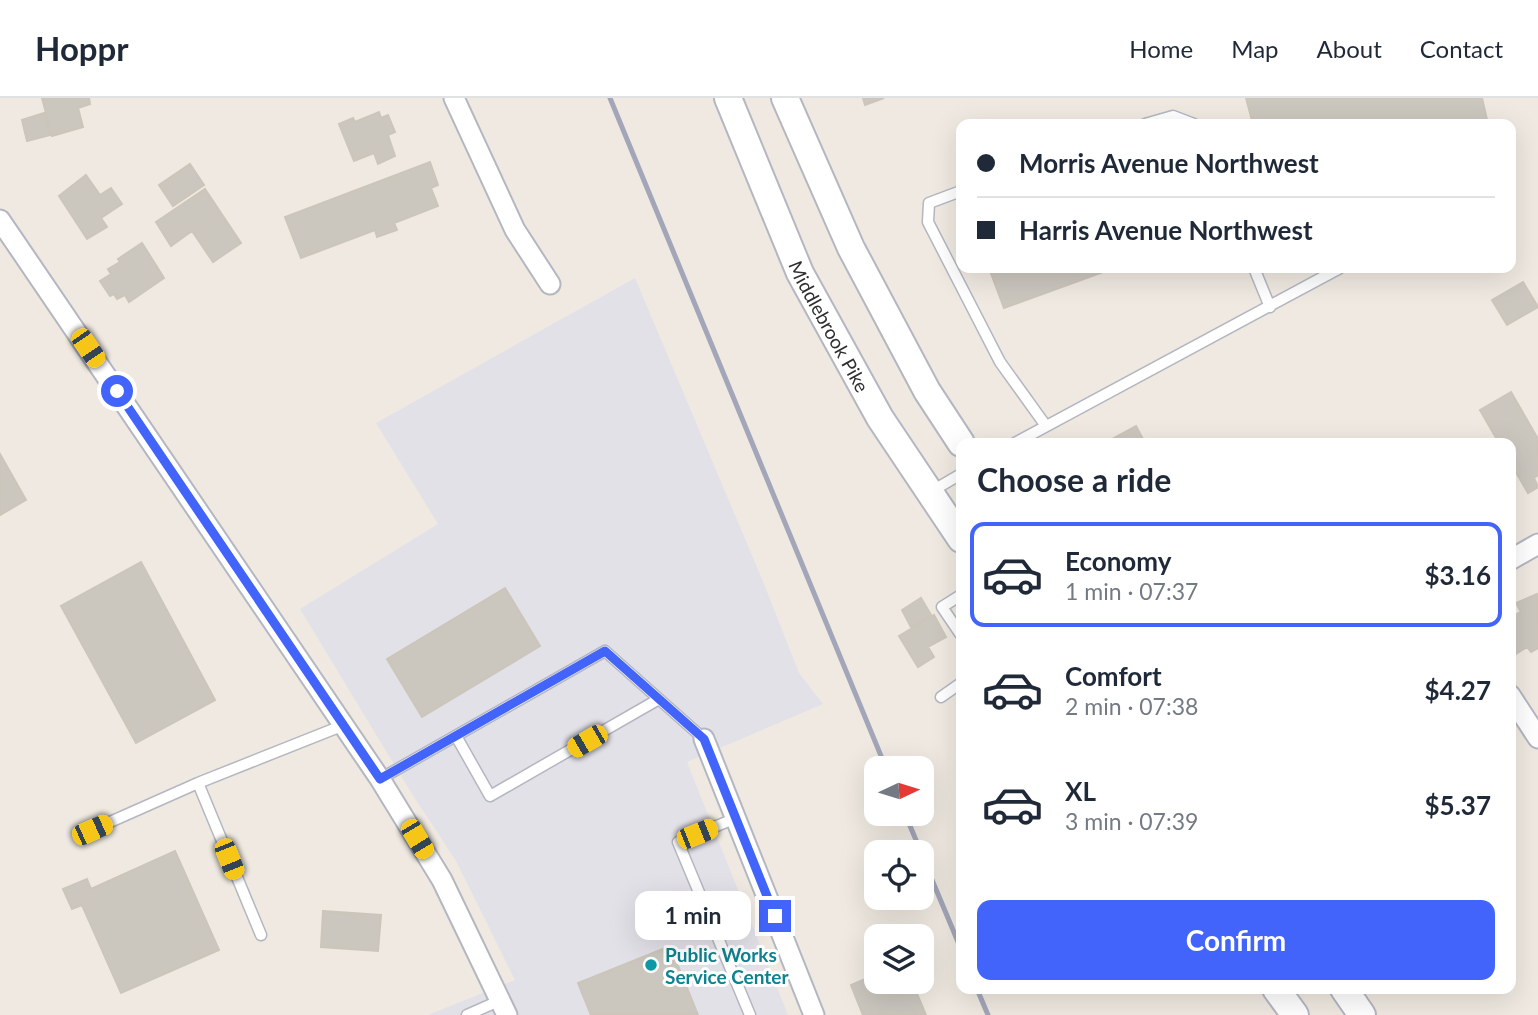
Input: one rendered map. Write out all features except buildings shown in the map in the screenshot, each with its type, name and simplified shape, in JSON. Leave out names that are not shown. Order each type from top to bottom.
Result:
[{"type":"main road","name":"Middlebrook Pike","points":[[728,98],[800,273],[880,418],[956,532]]},
{"type":"main road","points":[[785,98],[851,248],[928,391],[958,438]]},
{"type":"main road","points":[[1280,994],[1295,1015]]},
{"type":"main road","points":[[1347,994],[1362,1015]]},
{"type":"street","points":[[454,98],[515,230],[550,284]]},
{"type":"street","points":[[0,220],[380,779],[442,880],[504,1008]]},
{"type":"street","points":[[1516,557],[1538,544]]},
{"type":"street","points":[[1516,704],[1538,738]]},
{"type":"street","points":[[704,739],[814,1015]]},
{"type":"lane","points":[[1162,119],[1173,116],[1181,119]]},
{"type":"lane","points":[[956,193],[929,203],[928,222],[1000,362],[1046,426]]},
{"type":"lane","points":[[1256,273],[1270,307]]},
{"type":"lane","points":[[1024,438],[1331,273]]},
{"type":"lane","points":[[929,494],[956,477]]},
{"type":"lane","points":[[956,598],[942,607],[956,628]]},
{"type":"lane","points":[[380,779],[605,651],[704,739]]},
{"type":"lane","points":[[941,697],[956,686]]},
{"type":"lane","points":[[456,736],[490,796],[659,699]]},
{"type":"lane","points":[[92,830],[198,783],[344,724]]},
{"type":"lane","points":[[198,783],[261,935]]},
{"type":"lane","points":[[736,818],[678,842],[750,1015]]},
{"type":"lane","points":[[467,1015],[504,1008]]},
{"type":"shaded area","points":[[635,278],[799,673],[823,704],[687,762],[788,1015],[428,1015],[515,980],[456,861],[412,794],[300,609],[438,524],[376,423]]},
{"type":"railway","points":[[610,98],[881,756]]},
{"type":"railway","points":[[910,826],[916,840]]},
{"type":"railway","points":[[934,885],[956,937]]},
{"type":"railway","points":[[979,994],[988,1015]]},
{"type":"place","name":"Public Works Service Center","points":[[651,965]]},
{"type":"route","points":[[117,391],[380,779],[605,651],[704,739],[775,916]]}]
